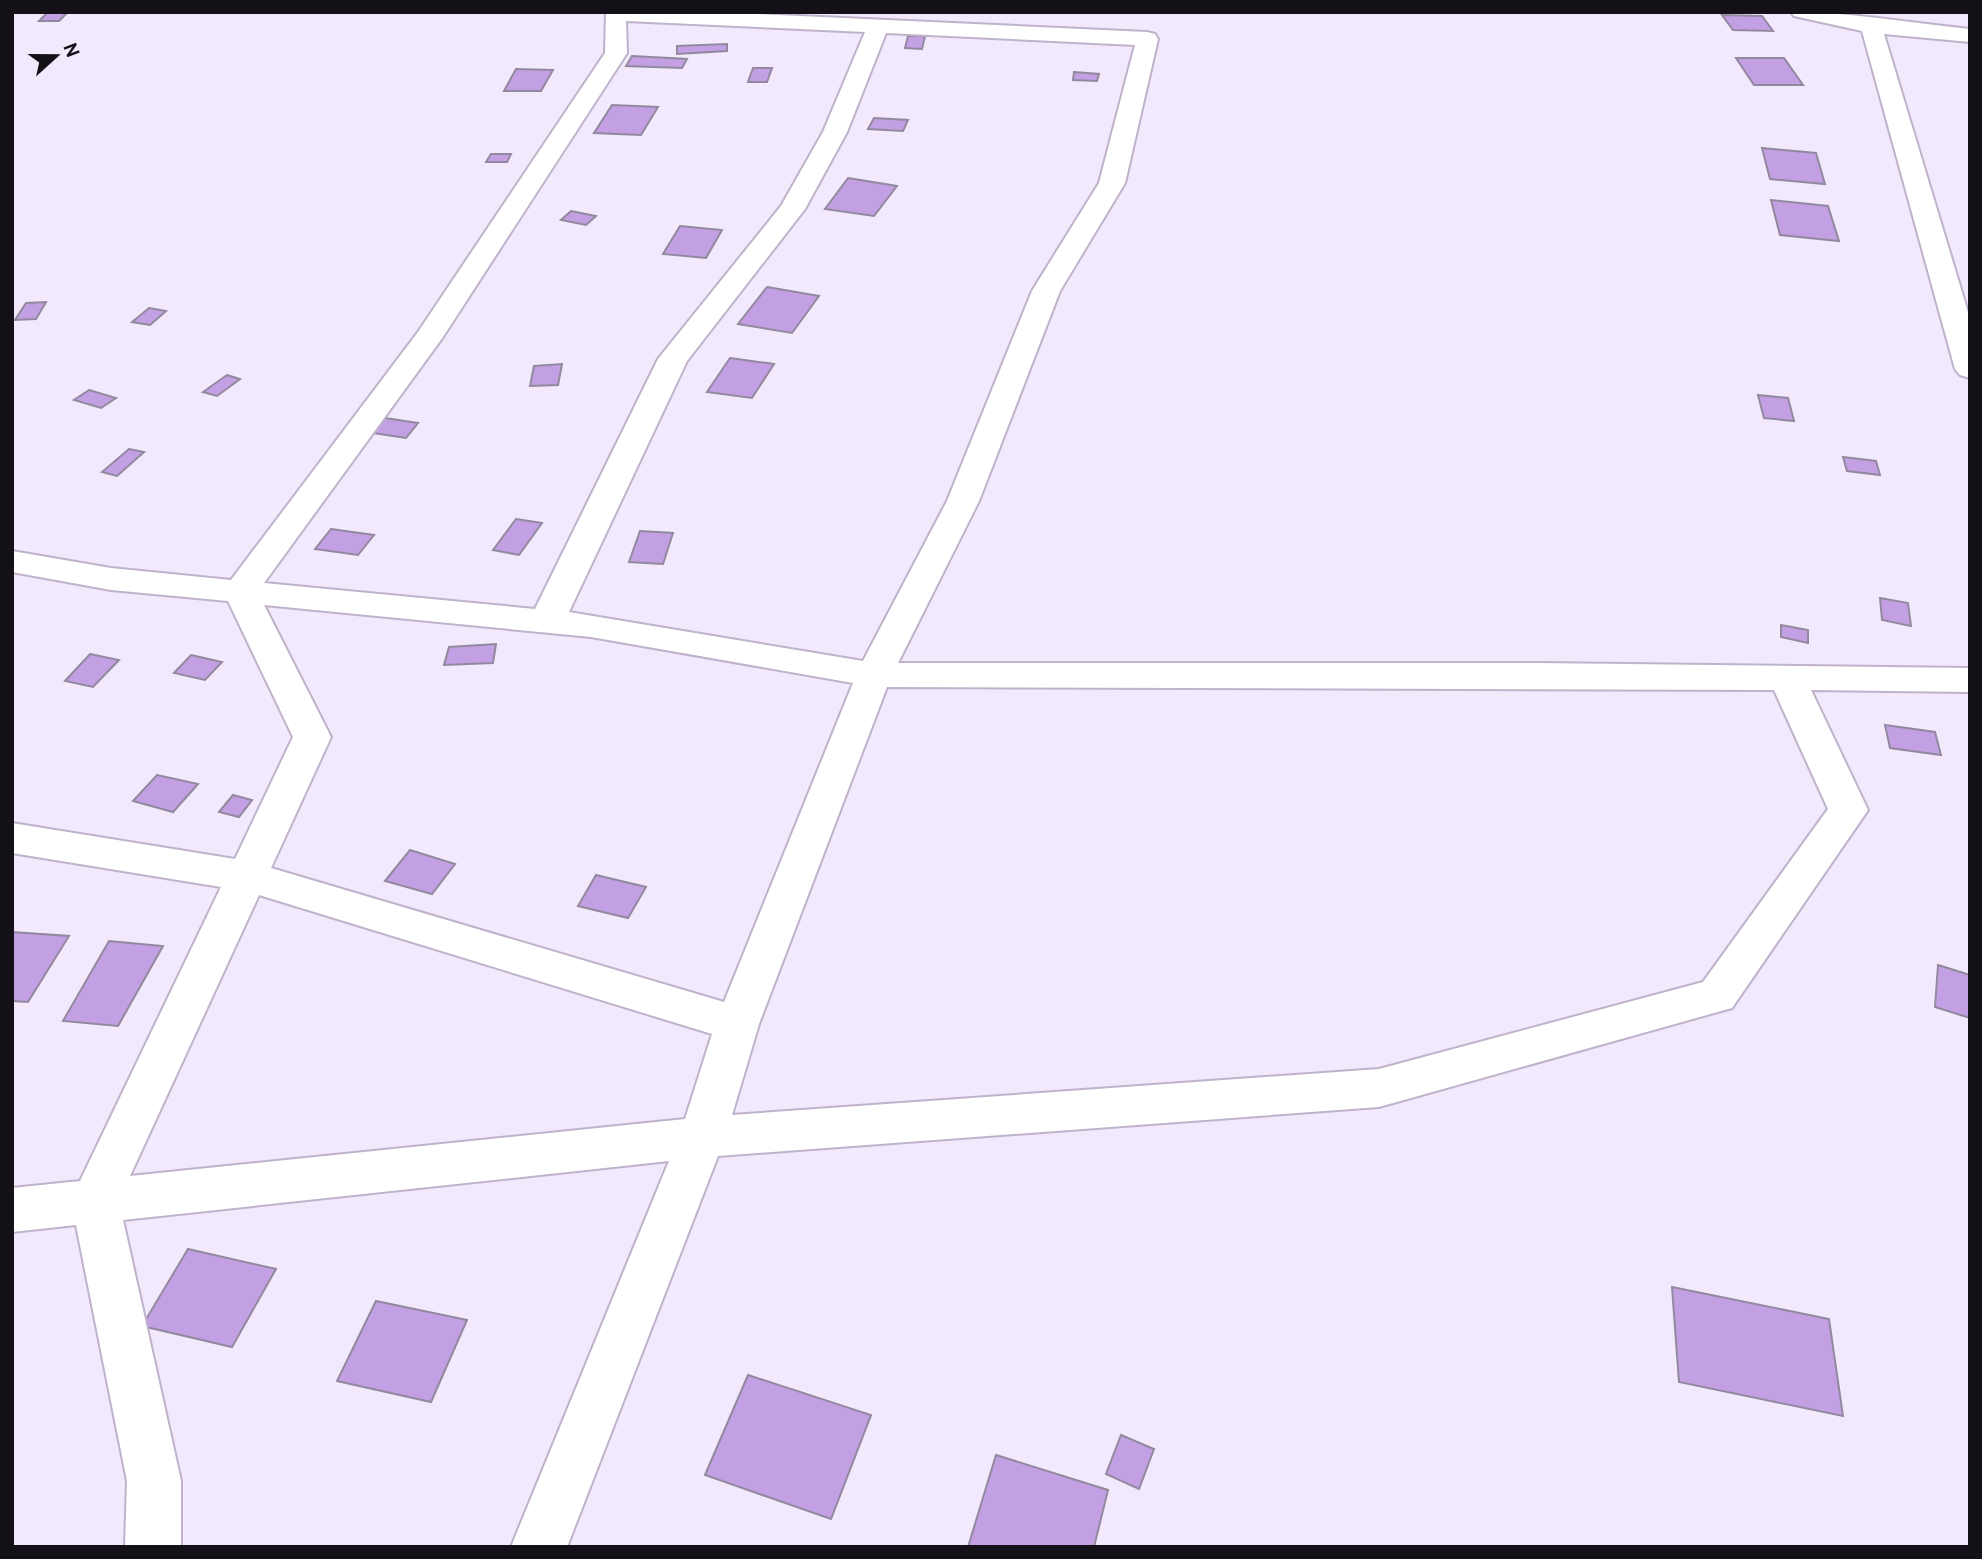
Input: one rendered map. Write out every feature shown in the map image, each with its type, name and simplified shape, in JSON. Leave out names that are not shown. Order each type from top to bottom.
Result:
[{"type":"street","points":[[1801,12],[1871,26],[1970,36]]},
{"type":"street","points":[[240,591],[429,337],[609,64],[616,53],[615,14],[1147,39],[1112,183],[1046,290],[963,501],[874,675],[737,1024],[702,1137],[539,1547]]},
{"type":"street","points":[[547,621],[673,359],[792,209],[835,132],[877,26]]},
{"type":"street","points":[[1871,26],[1970,369]]},
{"type":"street","points":[[12,561],[111,579],[591,625],[874,675],[1970,680]]},
{"type":"street","points":[[153,1547],[154,1481],[95,1200],[312,737],[240,591]]},
{"type":"street","points":[[12,1210],[702,1137],[1379,1088],[1717,996],[1848,810],[1787,678]]},
{"type":"street","points":[[12,838],[247,876],[737,1024]]},
{"type":"building","points":[[48,12],[68,12],[59,21],[39,21]]},
{"type":"building","points":[[1722,15],[1762,16],[1773,31],[1733,30]]},
{"type":"building","points":[[908,36],[925,36],[922,49],[905,48]]},
{"type":"building","points":[[727,44],[727,51],[677,54],[677,46]]},
{"type":"building","points":[[632,56],[687,59],[682,68],[626,66]]},
{"type":"building","points":[[1736,58],[1784,58],[1803,85],[1754,85]]},
{"type":"building","points":[[753,68],[772,68],[767,82],[748,82]]},
{"type":"building","points":[[516,69],[553,70],[541,91],[504,91]]},
{"type":"building","points":[[1074,72],[1099,74],[1097,81],[1073,80]]},
{"type":"building","points":[[612,105],[658,107],[641,135],[594,133]]},
{"type":"building","points":[[874,118],[908,120],[903,131],[868,129]]},
{"type":"building","points":[[1762,148],[1816,153],[1825,184],[1770,179]]},
{"type":"building","points":[[491,154],[511,154],[507,162],[486,162]]},
{"type":"building","points":[[848,178],[897,186],[874,216],[825,209]]},
{"type":"building","points":[[1771,200],[1828,206],[1839,241],[1780,235]]},
{"type":"building","points":[[571,211],[596,216],[586,225],[561,220]]},
{"type":"building","points":[[680,226],[722,230],[706,258],[663,254]]},
{"type":"building","points":[[767,287],[819,296],[792,333],[738,324]]},
{"type":"building","points":[[46,302],[36,319],[15,320],[26,303]]},
{"type":"building","points":[[149,308],[166,311],[150,325],[132,322]]},
{"type":"building","points":[[730,358],[774,364],[752,398],[707,392]]},
{"type":"building","points":[[562,364],[558,385],[530,386],[534,366]]},
{"type":"building","points":[[227,375],[240,379],[217,396],[203,392]]},
{"type":"building","points":[[89,390],[116,398],[101,408],[74,400]]},
{"type":"building","points":[[1758,395],[1788,398],[1794,421],[1764,418]]},
{"type":"building","points":[[385,418],[418,423],[406,438],[373,433]]},
{"type":"building","points":[[129,449],[144,452],[117,476],[102,472]]},
{"type":"building","points":[[1843,457],[1876,461],[1880,475],[1847,471]]},
{"type":"building","points":[[516,519],[542,523],[519,555],[493,550]]},
{"type":"building","points":[[331,529],[374,535],[358,555],[315,549]]},
{"type":"building","points":[[640,531],[673,533],[663,564],[629,562]]},
{"type":"building","points":[[1880,598],[1908,603],[1911,626],[1882,620]]},
{"type":"building","points":[[1781,625],[1808,630],[1808,643],[1781,637]]},
{"type":"building","points":[[496,644],[493,663],[444,665],[449,647]]},
{"type":"building","points":[[90,654],[119,660],[93,687],[65,681]]},
{"type":"building","points":[[191,655],[222,662],[205,680],[174,673]]},
{"type":"building","points":[[1885,725],[1935,732],[1941,755],[1890,748]]},
{"type":"building","points":[[157,775],[198,784],[173,812],[133,801]]},
{"type":"building","points":[[233,795],[252,800],[239,817],[219,812]]},
{"type":"building","points":[[410,850],[455,864],[432,894],[385,881]]},
{"type":"building","points":[[596,875],[646,887],[628,918],[578,906]]},
{"type":"building","points":[[12,932],[69,936],[28,1002],[12,1001]]},
{"type":"building","points":[[109,941],[163,946],[118,1026],[63,1021]]},
{"type":"building","points":[[1938,965],[1970,975],[1970,1018],[1935,1007]]},
{"type":"building","points":[[188,1249],[276,1269],[232,1347],[142,1326]]},
{"type":"building","points":[[1672,1287],[1829,1319],[1843,1416],[1679,1382]]},
{"type":"building","points":[[376,1301],[467,1320],[431,1402],[337,1381]]},
{"type":"building","points":[[748,1375],[871,1415],[831,1519],[705,1475]]},
{"type":"building","points":[[1121,1435],[1154,1449],[1139,1489],[1106,1474]]},
{"type":"building","points":[[996,1455],[1108,1490],[1094,1547],[968,1547]]}]
